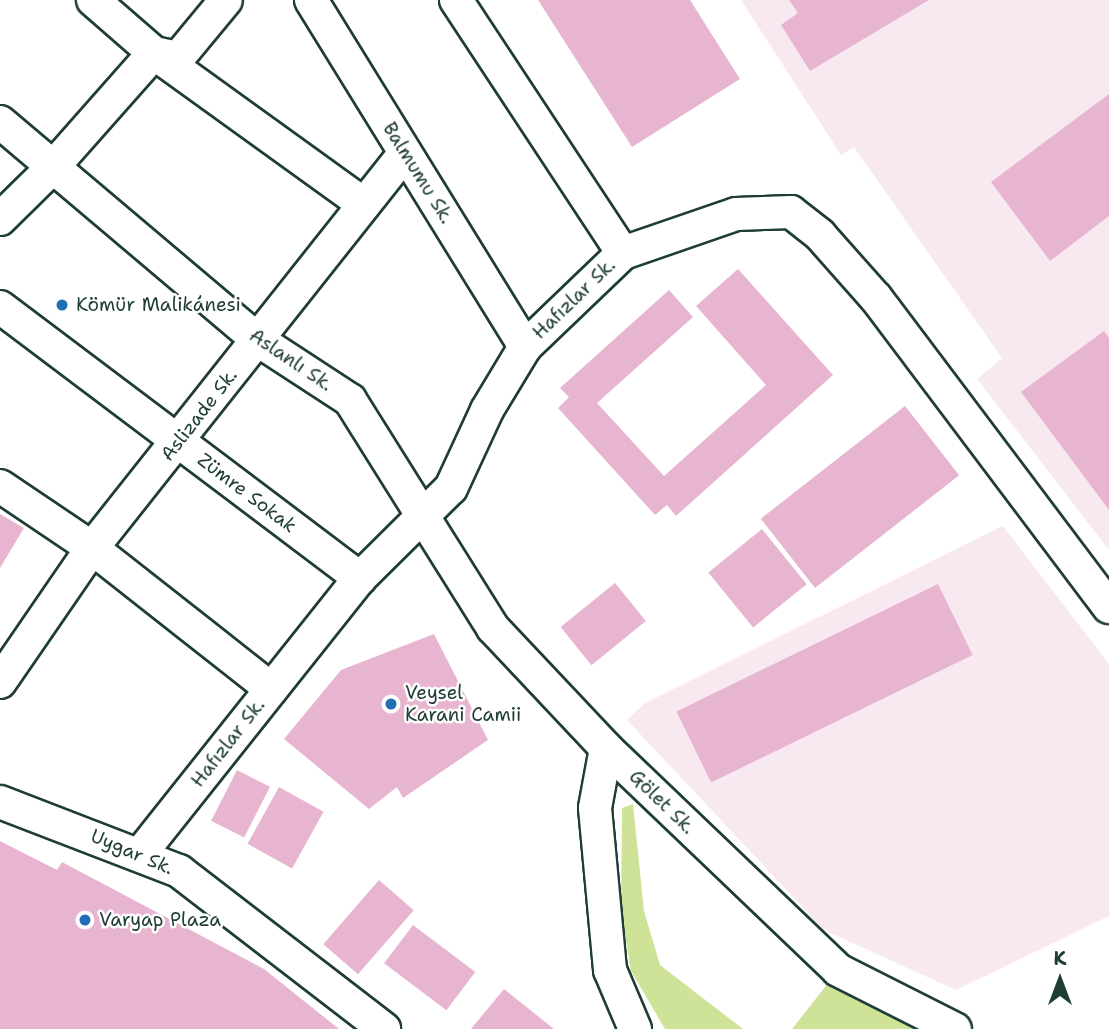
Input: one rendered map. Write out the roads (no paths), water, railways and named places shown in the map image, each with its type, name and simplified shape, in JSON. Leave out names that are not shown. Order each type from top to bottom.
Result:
[{"type":"street","points":[[93,0],[153,53],[362,204]]},
{"type":"street","points":[[153,53],[178,58],[226,0]]},
{"type":"street","name":"Balmumu Sk.","points":[[311,0],[525,347]]},
{"type":"street","points":[[456,0],[623,253]]},
{"type":"street","points":[[0,219],[53,167],[153,53]]},
{"type":"street","name":"Aslanlı Sk.","points":[[0,122],[258,340],[350,400],[425,514]]},
{"type":"street","name":"Aslizade Sk.","points":[[1,678],[92,548],[405,153]]},
{"type":"street","name":"Hafızlar Sk.","points":[[141,853],[360,578],[451,488],[487,410],[525,347],[623,253],[736,214],[791,212],[820,235],[876,298],[1109,607]]},
{"type":"street","name":"Zümre Sokak","points":[[0,307],[360,578]]},
{"type":"street","points":[[0,486],[92,548],[271,688]]},
{"type":"street","name":"Gölet Sk.","points":[[425,514],[493,628],[606,748],[838,970],[955,1029]]},
{"type":"street","points":[[606,748],[596,808],[610,970],[635,1029]]},
{"type":"street","name":"Uygar Sk.","points":[[0,802],[141,853],[179,872],[384,1029]]},
{"type":"place","name":"Kömür Malikánesi","points":[[62,305]]},
{"type":"place","name":"Veysel Karani Camii","points":[[391,704]]},
{"type":"place","name":"Varyap Plaza","points":[[85,920]]}]
